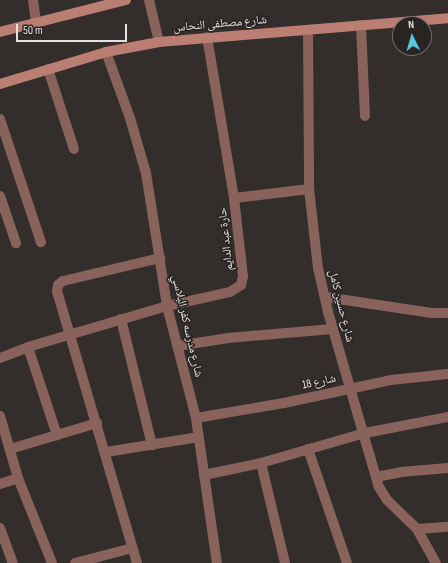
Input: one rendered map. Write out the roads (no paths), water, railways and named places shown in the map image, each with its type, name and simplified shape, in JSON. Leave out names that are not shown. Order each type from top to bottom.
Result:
[{"type":"street","points":[[33,0],[36,21]]},
{"type":"street","points":[[0,32],[94,3],[126,0]]},
{"type":"street","points":[[150,0],[158,42]]},
{"type":"street","name":"شارع مصطفى النحاس","points":[[0,84],[106,52],[158,42],[448,18]]},
{"type":"street","points":[[361,25],[364,116]]},
{"type":"street","name":"شارع حسين كامل","points":[[308,30],[310,189],[318,268],[333,329],[352,388],[376,477],[387,500],[417,530],[436,563]]},
{"type":"street","name":"حارة عبد الدايم","points":[[0,358],[28,347],[167,306],[230,292],[241,285],[243,276],[234,198],[207,37]]},
{"type":"street","name":"شارع مدرسه كفر البلاسي","points":[[106,52],[140,152],[152,201],[167,306],[196,418],[217,563]]},
{"type":"street","points":[[48,69],[74,149]]},
{"type":"street","points":[[0,119],[41,242]]},
{"type":"street","points":[[234,198],[310,189]]},
{"type":"street","points":[[0,196],[16,243]]},
{"type":"street","points":[[137,563],[106,452],[56,292],[60,282],[160,258]]},
{"type":"street","points":[[325,297],[432,313],[448,313]]},
{"type":"street","points":[[122,319],[152,444]]},
{"type":"street","points":[[177,346],[228,338],[333,329]]},
{"type":"street","points":[[28,347],[57,435]]},
{"type":"street","name":"شارع 18","points":[[196,418],[391,380],[448,374]]},
{"type":"street","points":[[204,474],[262,463],[365,433],[448,417]]},
{"type":"street","points":[[1,420],[18,478],[52,563]]},
{"type":"street","points":[[10,449],[97,423]]},
{"type":"street","points":[[106,452],[199,437]]},
{"type":"street","points":[[308,449],[347,563]]},
{"type":"street","points":[[262,463],[285,563]]},
{"type":"street","points":[[376,477],[401,472],[448,468]]},
{"type":"street","points":[[0,484],[18,478]]},
{"type":"street","points":[[417,530],[448,527]]},
{"type":"street","points":[[0,528],[13,563]]},
{"type":"street","points":[[74,563],[132,548]]}]
